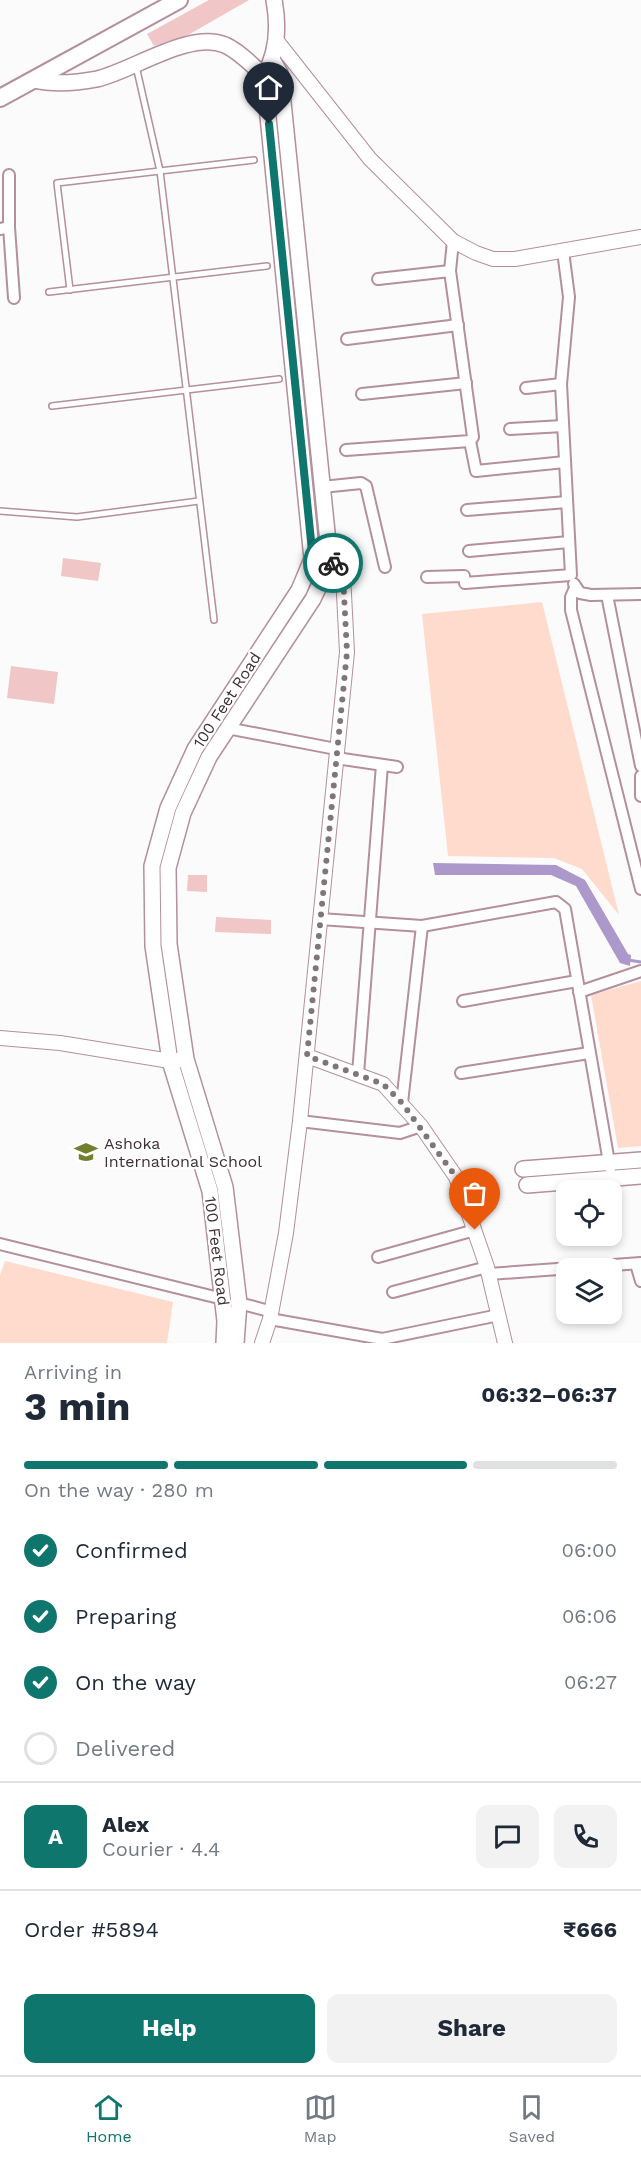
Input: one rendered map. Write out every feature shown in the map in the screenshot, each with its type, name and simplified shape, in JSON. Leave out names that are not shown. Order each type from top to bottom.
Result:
[{"type":"main road","points":[[0,98],[179,0]]},
{"type":"main road","name":"100 Feet Road","points":[[236,1343],[239,1303],[225,1188],[186,1059],[169,944],[168,868],[183,813],[209,757],[318,590],[328,557],[277,67],[274,0]]},
{"type":"main road","points":[[34,80],[54,85],[99,78],[180,47],[209,42],[223,44],[241,54],[264,76]]},
{"type":"main road","name":"100 Feet Road","points":[[224,1343],[223,1299],[210,1191],[170,1061],[153,946],[152,866],[168,808],[195,749],[299,590],[310,567],[312,551],[264,76],[277,67]]},
{"type":"main road","points":[[523,1169],[641,1160]]},
{"type":"main road","points":[[527,1185],[641,1176]]},
{"type":"street","points":[[277,41],[370,159],[453,240],[476,253],[493,259],[515,259],[641,237]]},
{"type":"street","points":[[9,175],[4,228],[14,298]]},
{"type":"street","points":[[453,240],[450,271],[474,434],[470,441],[476,471],[565,462]]},
{"type":"street","points":[[562,251],[569,297],[561,384],[571,575],[575,588],[580,593],[591,595],[641,594]]},
{"type":"street","points":[[378,279],[450,271]]},
{"type":"street","points":[[347,339],[458,325]]},
{"type":"street","points":[[362,394],[466,383]]},
{"type":"street","points":[[526,388],[561,384]]},
{"type":"street","points":[[510,429],[563,426]]},
{"type":"street","points":[[346,450],[470,441]]},
{"type":"street","points":[[322,487],[361,483],[366,486],[385,567]]},
{"type":"street","points":[[467,510],[567,502]]},
{"type":"street","points":[[469,551],[569,542]]},
{"type":"street","points":[[262,1343],[270,1315],[286,1233],[300,1121],[346,641],[343,575],[328,557],[312,551]]},
{"type":"street","points":[[428,577],[464,576],[465,583],[571,575]]},
{"type":"street","points":[[575,588],[571,597],[571,610],[641,889]]},
{"type":"street","points":[[607,595],[641,766]]},
{"type":"street","points":[[227,728],[397,767]]},
{"type":"street","points":[[358,1074],[372,921],[382,765]]},
{"type":"street","points":[[641,776],[641,796]]},
{"type":"street","points":[[321,919],[422,926],[556,902],[565,909],[612,1179]]},
{"type":"street","points":[[402,1103],[422,926]]},
{"type":"street","points":[[463,1000],[578,987],[641,970]]},
{"type":"street","points":[[0,1038],[60,1043],[170,1061],[186,1059]]},
{"type":"street","points":[[461,1073],[589,1053]]},
{"type":"street","points":[[307,1056],[383,1084],[421,1126],[456,1177],[488,1271],[506,1343]]},
{"type":"street","points":[[300,1121],[400,1133],[421,1126]]},
{"type":"street","points":[[378,1257],[475,1230]]},
{"type":"street","points":[[0,1244],[223,1299]]},
{"type":"street","points":[[393,1292],[488,1271],[638,1263],[641,1281]]},
{"type":"street","points":[[239,1303],[270,1315],[382,1339],[499,1316]]},
{"type":"lane","points":[[136,64],[160,171],[213,620]]},
{"type":"lane","points":[[70,290],[57,183],[254,160]]},
{"type":"lane","points":[[49,292],[267,266]]},
{"type":"lane","points":[[52,406],[279,379]]},
{"type":"lane","points":[[0,512],[77,517],[199,501]]},
{"type":"shaded area","points":[[542,602],[619,915],[582,869],[554,858],[448,856],[422,614]]},
{"type":"shaded area","points":[[433,863],[556,865],[585,880],[628,954],[631,955],[630,966],[620,963],[576,886],[551,875],[435,875]]},
{"type":"shaded area","points":[[641,981],[641,1146],[618,1148],[591,995]]},
{"type":"shaded area","points":[[5,1261],[173,1302],[167,1343],[0,1343],[0,1275]]},
{"type":"building","points":[[209,0],[249,0],[188,35],[154,46],[147,34]]},
{"type":"building","points":[[63,558],[101,563],[98,581],[61,576]]},
{"type":"building","points":[[11,666],[58,672],[54,704],[7,698]]},
{"type":"building","points":[[188,875],[207,875],[207,892],[187,891]]},
{"type":"building","points":[[216,917],[271,920],[271,934],[215,932]]},
{"type":"waterway","points":[[628,960],[641,962]]},
{"type":"way so far","points":[[333,563],[343,575],[347,652],[307,1056],[383,1084],[402,1103],[456,1177],[475,1230]]},
{"type":"place","name":"Ashoka International School","points":[[86,1152]]},
{"type":"route","points":[[269,124],[312,551],[328,557],[333,563]]}]
